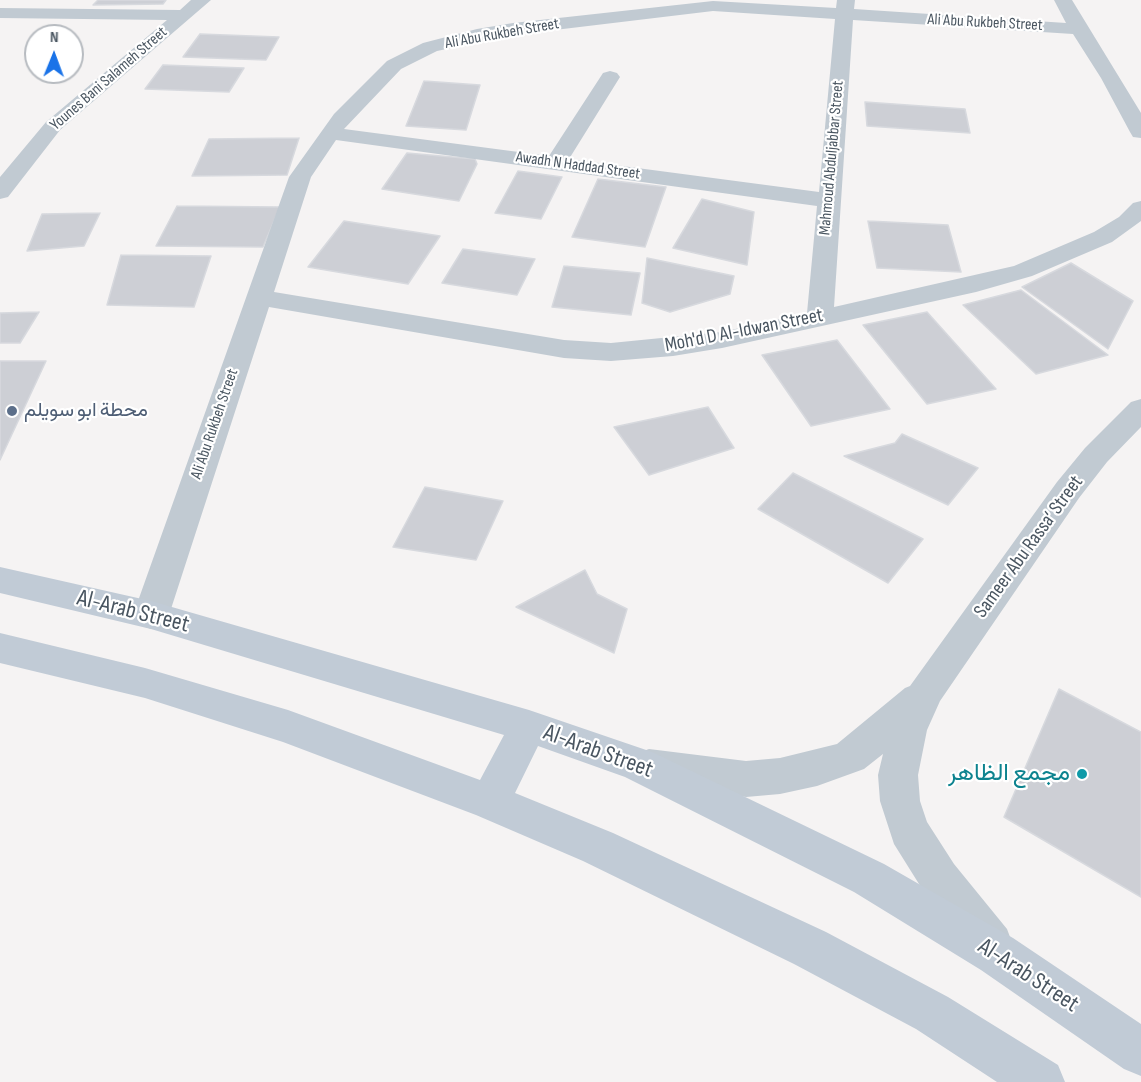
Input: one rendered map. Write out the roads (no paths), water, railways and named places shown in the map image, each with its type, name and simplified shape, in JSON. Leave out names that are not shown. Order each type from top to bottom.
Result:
[{"type":"main road","name":"Al-Arab Street","points":[[0,580],[151,615],[529,726],[638,764],[869,879],[997,954],[1141,1052]]},
{"type":"main road","points":[[0,648],[145,683],[288,727],[490,802],[598,847],[810,948],[932,1013],[1041,1082]]},
{"type":"main road","points":[[490,802],[529,726]]},
{"type":"street","name":"Younes Bani Salameh Street","points":[[0,192],[53,126],[202,0]]},
{"type":"street","points":[[1063,0],[1141,132]]},
{"type":"street","name":"Ali Abu Rukbeh Street","points":[[151,615],[300,177],[328,133],[357,100],[394,65],[412,54],[456,39],[513,29],[713,6],[845,7],[1079,29]]},
{"type":"street","name":"Mahmoud Abduljabbar Street","points":[[820,317],[845,7]]},
{"type":"street","points":[[0,13],[183,15]]},
{"type":"street","points":[[555,163],[610,76]]},
{"type":"street","name":"Awadh N Haddad Street","points":[[328,133],[828,200]]},
{"type":"street","name":"Moh'd D Al-Idwan Street","points":[[258,297],[545,347],[611,352],[694,345],[976,284],[1023,271],[1103,237],[1127,222],[1141,208]]},
{"type":"street","name":"Sameer Abu Rassa‘ Street","points":[[997,954],[921,851],[909,830],[900,801],[898,775],[902,755],[909,730],[926,692],[1068,490],[1096,455],[1141,410]]},
{"type":"street","name":"Sameer Abu Rassa‘ Street","points":[[638,764],[746,779],[780,776],[817,768],[850,757],[926,692]]},
{"type":"place","name":"محطة ابو سويلم","points":[[12,411]]},
{"type":"place","name":"مجمع الظاهر","points":[[1082,774]]}]
